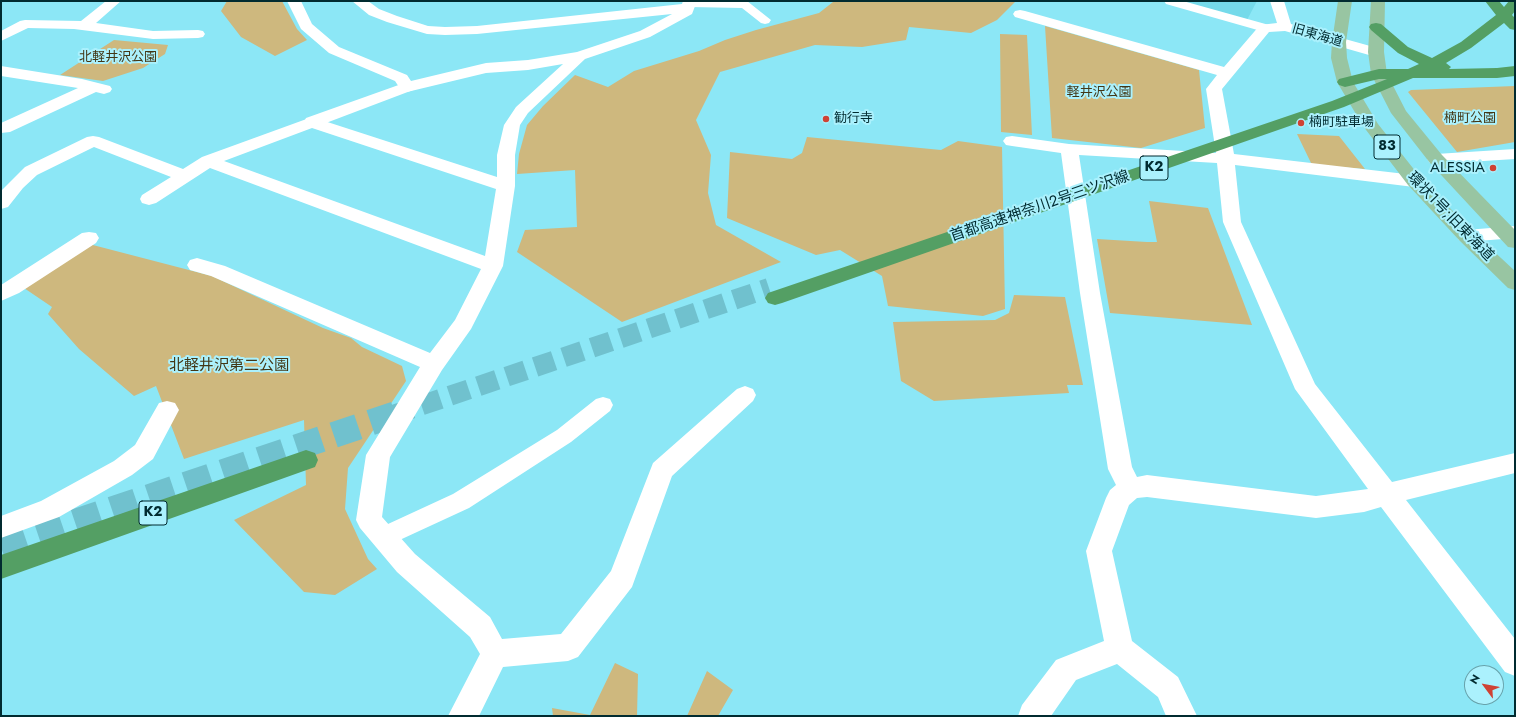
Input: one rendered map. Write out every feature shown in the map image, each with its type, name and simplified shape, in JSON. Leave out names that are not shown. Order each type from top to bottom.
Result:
[{"type":"highway","points":[[1492,1],[1515,26]]},
{"type":"highway","name":"首都高速神奈川2号三ツ沢線","points":[[1501,1],[1470,28],[1432,52],[1385,75],[1328,98],[772,293],[1338,104],[1422,70],[1461,48],[1499,20],[1515,3]]},
{"type":"highway","points":[[1376,27],[1403,50],[1412,55],[1425,61],[1463,73]]},
{"type":"highway","points":[[1345,82],[1378,74],[1515,71]]},
{"type":"highway","name":"K2","points":[[1,566],[306,460]]},
{"type":"main road","name":"83","points":[[1339,42],[1345,1]]},
{"type":"main road","name":"83","points":[[1376,52],[1378,1]]},
{"type":"main road","name":"環状1号;旧東海道","points":[[1339,42],[1339,58],[1345,82],[1371,126],[1414,181],[1466,236],[1515,283]]},
{"type":"main road","name":"環状1号;旧東海道","points":[[1376,52],[1378,74],[1399,112],[1436,159],[1512,236]]},
{"type":"street","points":[[84,26],[114,1]]},
{"type":"street","points":[[294,1],[306,26],[334,50],[401,78],[407,87]]},
{"type":"street","points":[[149,199],[208,160],[407,87],[486,68],[528,65],[580,56],[645,34],[687,11],[689,4],[484,29],[446,31],[427,30],[392,19],[374,12],[358,1]]},
{"type":"street","name":"旧東海道","points":[[1277,1],[1279,5],[1275,27],[1376,52]]},
{"type":"street","points":[[1020,14],[1227,73]]},
{"type":"street","points":[[1,36],[25,24],[84,26],[153,35],[198,34]]},
{"type":"street","points":[[1275,27],[1227,73],[1214,89],[1225,152],[1232,222],[1306,389],[1515,662]]},
{"type":"street","points":[[495,654],[480,627],[406,563],[369,520],[378,456],[434,364],[463,324],[493,266],[506,186],[506,155],[512,125],[522,110],[580,56]]},
{"type":"street","points":[[1,70],[99,88],[1,128]]},
{"type":"street","points":[[312,122],[506,186]]},
{"type":"street","points":[[1,203],[17,184],[31,171],[93,141],[184,176]]},
{"type":"street","points":[[1012,141],[1069,149],[1247,160],[1414,181]]},
{"type":"street","points":[[1069,149],[1089,285],[1120,469],[1131,488]]},
{"type":"street","points":[[1436,159],[1515,154]]},
{"type":"street","points":[[208,160],[493,266]]},
{"type":"street","points":[[1466,236],[1512,236]]},
{"type":"street","points":[[1,294],[89,238]]},
{"type":"street","points":[[196,265],[218,271],[434,364]]},
{"type":"street","points":[[495,654],[568,648],[622,578],[662,470],[745,395]]},
{"type":"street","points":[[1,527],[50,508],[123,468],[144,452],[167,410]]},
{"type":"street","points":[[1182,716],[1168,687],[1120,649],[1099,551],[1119,498],[1131,488],[1147,486],[1316,507],[1364,501],[1386,494],[1515,463]]},
{"type":"street","points":[[1033,716],[1066,670],[1120,649]]},
{"type":"street","points":[[463,716],[495,654]]},
{"type":"lane","points":[[1170,1],[1275,27]]},
{"type":"lane","points":[[689,4],[744,4],[765,20]]},
{"type":"lane","points":[[383,537],[461,501],[564,436],[603,405]]},
{"type":"shaded area","points":[[1257,1],[1247,20],[1182,2]]},
{"type":"green space","points":[[227,1],[282,1],[297,29],[307,40],[275,56],[241,37],[221,11]]},
{"type":"green space","points":[[1016,1],[997,20],[971,33],[909,27],[906,40],[862,47],[815,45],[720,72],[696,120],[711,155],[708,193],[716,225],[781,262],[622,322],[517,252],[525,230],[577,227],[575,170],[517,174],[519,154],[527,125],[543,106],[575,75],[608,87],[634,71],[699,51],[725,40],[756,30],[819,13],[833,2]]},
{"type":"green space","name":"軽井沢公園","points":[[1045,26],[1199,70],[1205,128],[1141,148],[1052,138]]},
{"type":"green space","points":[[1000,34],[1027,35],[1032,135],[1001,132]]},
{"type":"green space","name":"北軽井沢公園","points":[[114,40],[168,45],[165,54],[143,68],[103,81],[60,75]]},
{"type":"green space","name":"楠町公園","points":[[1515,86],[1515,142],[1457,152],[1408,92],[1411,90]]},
{"type":"green space","points":[[1297,134],[1339,136],[1365,169],[1312,165]]},
{"type":"green space","points":[[807,137],[941,150],[958,141],[1002,147],[1005,309],[983,316],[888,306],[882,276],[840,250],[816,255],[727,218],[730,152],[792,159],[802,153]]},
{"type":"green space","points":[[1149,201],[1208,208],[1252,325],[1110,313],[1097,239],[1157,242]]},
{"type":"green space","name":"北軽井沢第二公園","points":[[89,244],[212,276],[323,328],[351,338],[362,347],[402,366],[406,381],[348,468],[345,509],[368,559],[377,569],[335,595],[304,592],[234,520],[306,485],[304,420],[184,459],[156,386],[134,396],[79,349],[48,314],[52,307],[24,288]]},
{"type":"green space","points":[[1014,295],[1065,297],[1083,385],[1067,385],[1069,393],[934,401],[901,381],[893,322],[995,320],[1009,313]]},
{"type":"green space","points":[[615,663],[638,674],[637,716],[553,716],[552,708],[590,715]]},
{"type":"green space","points":[[707,671],[733,690],[718,716],[687,716]]},
{"type":"tunnel","points":[[393,415],[769,288]]},
{"type":"tunnel","points":[[1,547],[396,414]]},
{"type":"place","name":"勧行寺","points":[[826,119]]},
{"type":"place","name":"楠町駐車場","points":[[1301,123]]},
{"type":"place","name":"ALESSIA","points":[[1493,168]]}]
